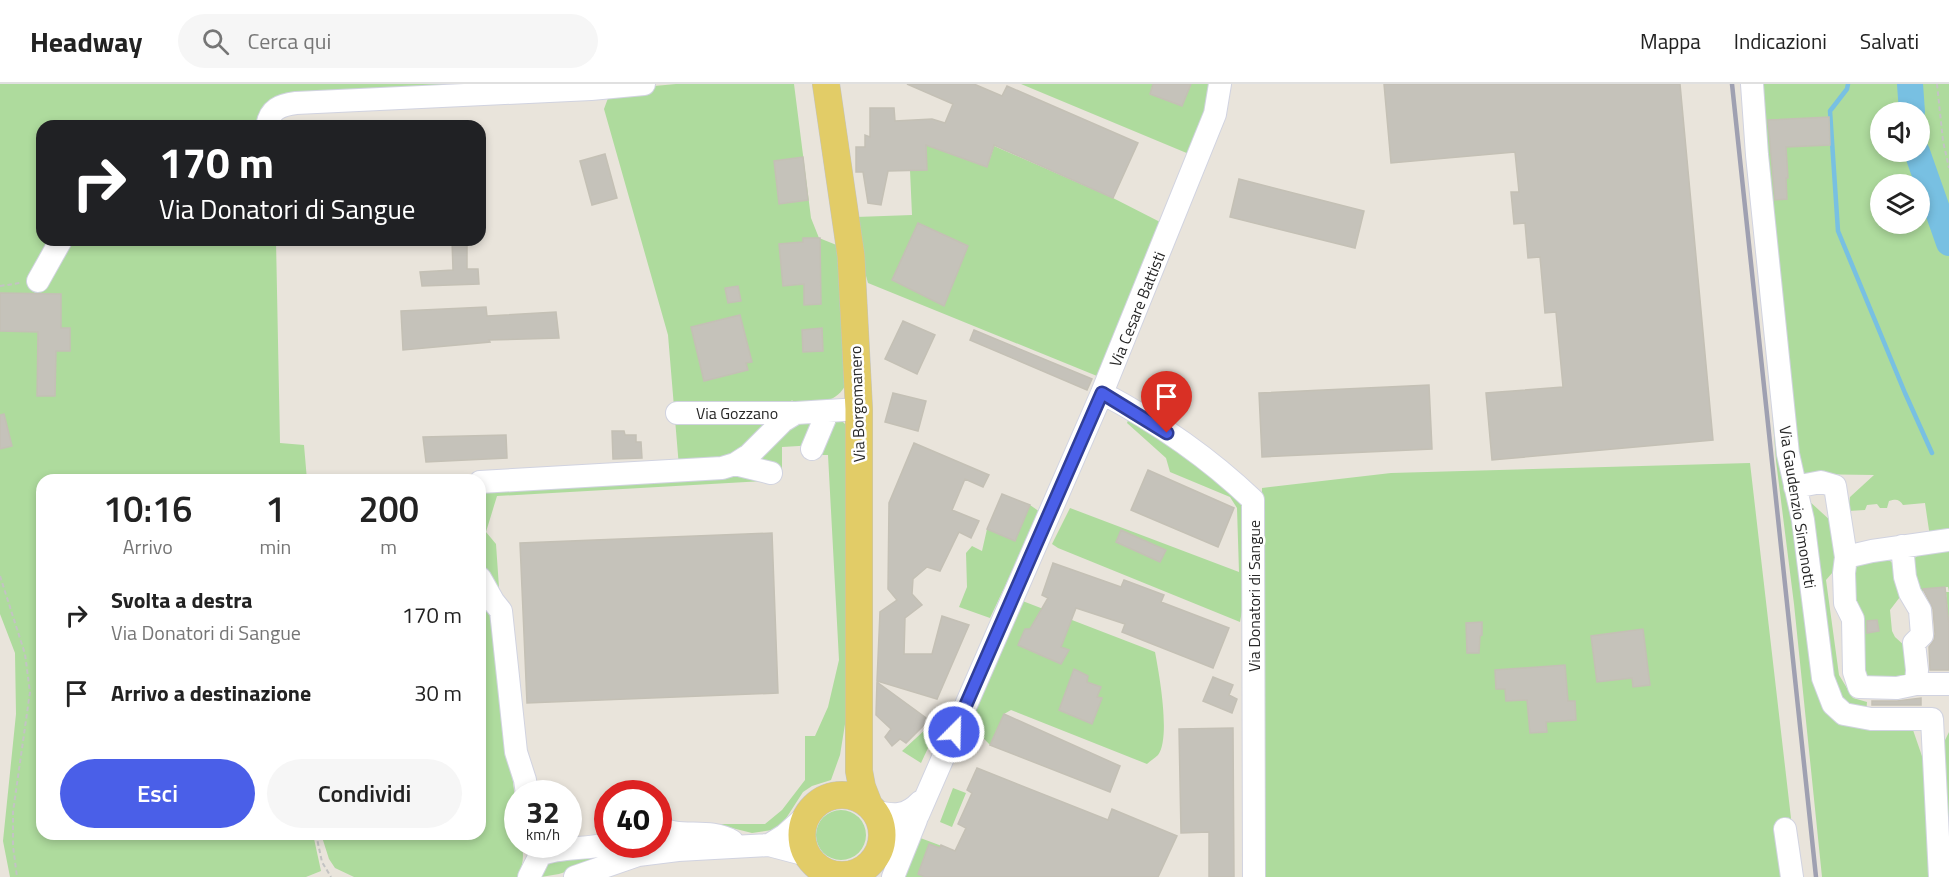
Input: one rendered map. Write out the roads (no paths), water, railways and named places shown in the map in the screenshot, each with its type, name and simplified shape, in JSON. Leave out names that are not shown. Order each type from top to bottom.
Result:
[{"type":"main road","name":"Via Borgomanero","points":[[826,84],[851,256],[859,409],[859,771],[862,788],[872,808]]},
{"type":"main road","name":"Via Borgomanero","points":[[832,796],[841,783],[858,725]]},
{"type":"main road","points":[[848,795],[859,798],[872,808],[882,829],[869,864],[847,874],[830,875],[814,864],[807,855],[802,836],[806,817],[818,802],[832,796],[848,795]]},
{"type":"street","points":[[268,120],[278,106],[297,103],[591,89],[644,84]]},
{"type":"street","name":"Via Cesare Battisti","points":[[893,877],[922,804],[1102,393],[1215,114],[1220,84]]},
{"type":"street","name":"Via Gaudenzio Simonotti","points":[[1752,84],[1757,155],[1788,454],[1803,520],[1823,678],[1833,704],[1844,714],[1871,719],[1932,718],[1940,877]]},
{"type":"street","points":[[38,281],[58,246]]},
{"type":"street","name":"Via Donatori di Sangue","points":[[1102,393],[1224,472],[1253,500],[1254,877]]},
{"type":"street","name":"Via Gozzano","points":[[677,413],[796,413],[859,409]]},
{"type":"street","points":[[812,449],[828,411]]},
{"type":"street","name":"Via Gozzano","points":[[735,464],[763,442],[783,421],[796,413]]},
{"type":"street","points":[[486,482],[722,468],[735,464],[771,473]]},
{"type":"street","points":[[1795,487],[1821,482],[1835,486],[1846,557],[1845,603],[1853,619],[1854,672],[1859,687],[1897,688],[1916,684],[1949,684]]},
{"type":"street","points":[[1846,557],[1949,540]]},
{"type":"street","points":[[1902,546],[1905,576],[1910,593],[1920,610],[1922,635],[1914,643],[1916,684]]},
{"type":"street","points":[[486,589],[501,611],[516,752],[525,780]]},
{"type":"street","name":"Via Cesare Battisti","points":[[872,808],[890,815],[907,813],[922,804]]},
{"type":"street","name":"Via Cesare Battisti","points":[[869,864],[922,804]]},
{"type":"street","points":[[768,844],[785,835],[806,817]]},
{"type":"street","points":[[1785,829],[1792,877]]},
{"type":"street","points":[[672,831],[713,834],[741,846]]},
{"type":"street","points":[[575,877],[638,855],[678,850],[768,844],[807,855]]},
{"type":"street","points":[[528,877],[540,855],[550,850],[594,848]]},
{"type":"street","points":[[528,877],[529,858]]},
{"type":"waterway","points":[[1848,84],[1847,89],[1830,111],[1838,231],[1932,453]]},
{"type":"waterway","points":[[1910,84],[1911,102]]},
{"type":"waterway","points":[[1921,162],[1949,243]]},
{"type":"railway","points":[[1732,84],[1816,877]]}]
